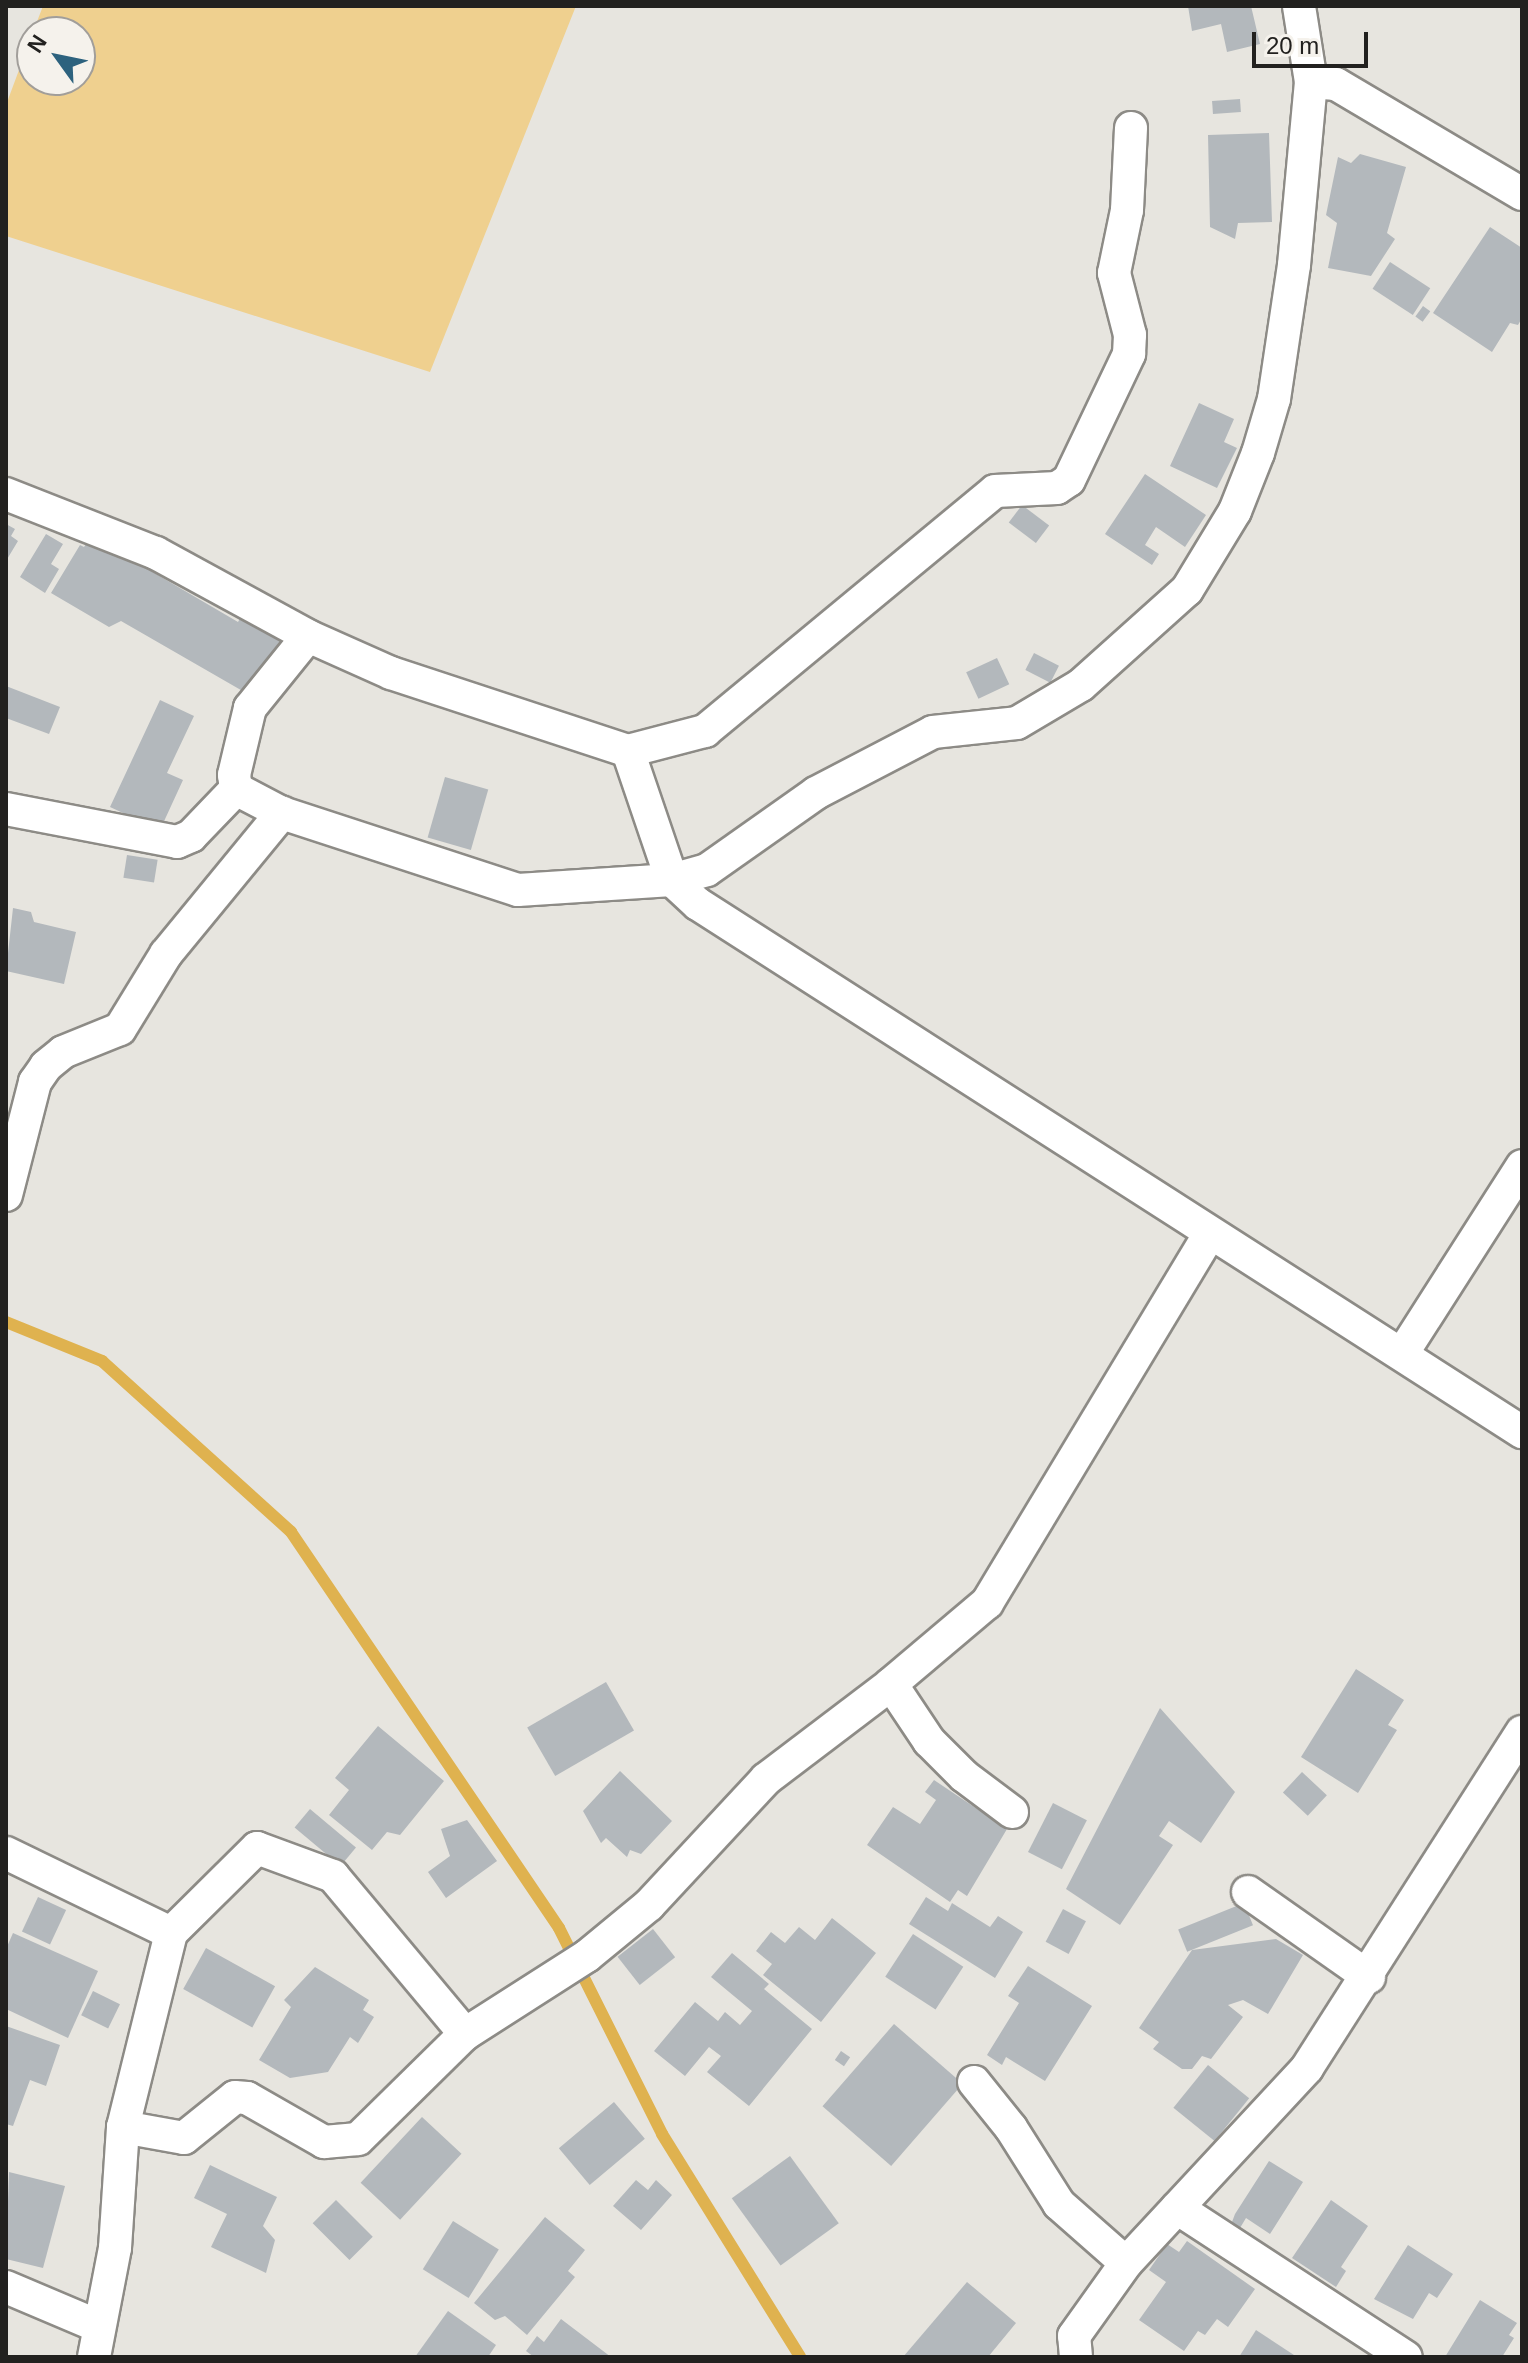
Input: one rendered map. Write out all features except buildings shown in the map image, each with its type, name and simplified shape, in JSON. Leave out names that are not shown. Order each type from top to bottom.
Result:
[{"type":"street","points":[[236,789],[282,813],[518,890],[672,880],[707,870],[816,793],[933,732],[1017,723],[1081,685],[1187,590],[1235,511],[1274,399],[1294,265],[1311,82],[1299,6]]},
{"type":"street","points":[[1311,82],[1336,84],[1522,194]]},
{"type":"street","points":[[6,494],[156,553],[308,636],[453,696],[628,751],[705,731],[995,491],[1057,488],[1069,480],[1129,354],[1130,335],[1114,273],[1127,210],[1131,128]]},
{"type":"street","points":[[236,789],[234,775],[250,708],[308,636]]},
{"type":"street","points":[[628,751],[672,880],[698,904],[1209,1235],[1522,1432]]},
{"type":"street","points":[[6,809],[177,842],[191,836],[236,789]]},
{"type":"street","points":[[6,1195],[35,1082],[46,1066],[63,1052],[120,1029],[166,954],[282,813]]},
{"type":"street","points":[[1402,1354],[1522,1166]]},
{"type":"street","points":[[123,2127],[184,2138],[235,2097],[247,2098],[324,2142],[343,2144],[358,2139],[465,2034],[587,1956],[649,1905],[766,1779],[891,1684],[987,1603],[1209,1235]]},
{"type":"street","points":[[891,1684],[929,1741],[964,1776],[1012,1812]]},
{"type":"street","points":[[1076,2357],[1074,2336],[1126,2263],[1307,2068],[1369,1977],[1522,1732]]},
{"type":"street","points":[[6,2287],[96,2342],[115,2248],[123,2127],[171,1933],[257,1848],[333,1876],[465,2034]]},
{"type":"street","points":[[6,1853],[171,1933]]},
{"type":"street","points":[[1248,1892],[1369,1977]]},
{"type":"street","points":[[974,2082],[1011,2128],[1059,2204],[1126,2263]]},
{"type":"street","points":[[1177,2208],[1406,2357]]},
{"type":"shaded area","points":[[43,6],[576,6],[430,372],[6,236],[6,105],[16,78],[16,96],[96,96],[96,16],[39,16]]},
{"type":"waterway","points":[[6,1322],[102,1361],[291,1532],[559,1928],[662,2134],[800,2357]]}]
